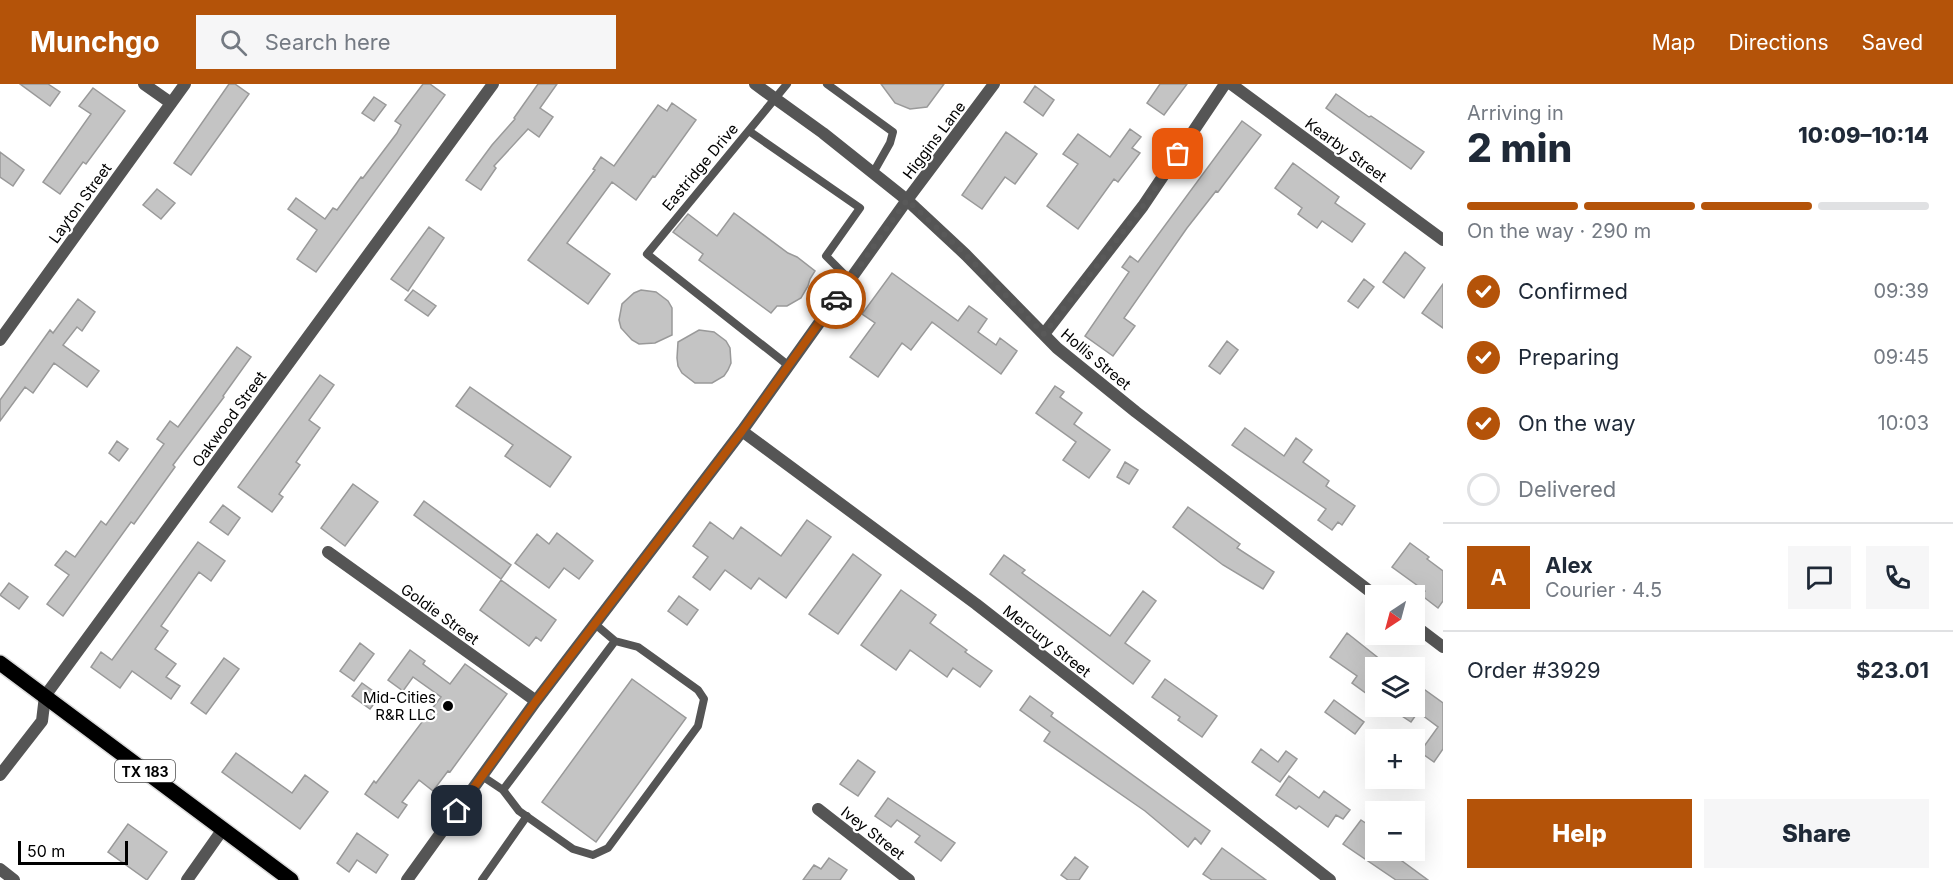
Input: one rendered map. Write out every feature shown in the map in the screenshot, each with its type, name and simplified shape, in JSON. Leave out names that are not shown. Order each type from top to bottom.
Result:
[{"type":"main road","name":"TX 183","points":[[0,663],[291,880]]},
{"type":"street","points":[[144,84],[171,103]]},
{"type":"street","name":"Layton Street","points":[[2,332],[184,84]]},
{"type":"street","name":"Oakwood Street","points":[[0,775],[42,721],[45,696],[493,84]]},
{"type":"street","name":"Hollis Street","points":[[755,84],[907,200],[966,255],[1044,334],[1136,412],[1365,588]]},
{"type":"street","name":"Higgins Lane","points":[[407,880],[536,701],[742,431],[907,200],[994,84]]},
{"type":"street","points":[[1044,334],[1143,206],[1225,84]]},
{"type":"street","name":"Kearby Street","points":[[1231,84],[1443,240]]},
{"type":"street","name":"Mercury Street","points":[[742,431],[975,604],[1330,880]]},
{"type":"street","name":"Goldie Street","points":[[328,552],[536,701]]},
{"type":"street","points":[[1425,633],[1443,646]]},
{"type":"street","name":"Ivey Street","points":[[818,809],[909,880]]},
{"type":"street","points":[[187,880],[223,830]]},
{"type":"street","points":[[0,870],[14,880]]},
{"type":"lane","name":"Eastridge Drive","points":[[787,84],[777,99],[647,254],[789,366]]},
{"type":"lane","points":[[827,84],[893,132],[890,143],[873,173]]},
{"type":"lane","points":[[749,131],[860,208],[826,256],[850,280]]},
{"type":"lane","points":[[482,776],[503,790],[519,811],[573,849],[593,855],[608,848],[698,726],[704,699],[698,690],[638,647],[615,641],[595,624]]},
{"type":"lane","points":[[503,790],[615,641]]},
{"type":"lane","points":[[482,880],[527,816]]},
{"type":"building","points":[[20,84],[48,84],[60,92],[50,106]]},
{"type":"building","points":[[229,84],[235,84],[249,94],[191,175],[174,163]]},
{"type":"building","points":[[423,84],[430,84],[445,95],[316,272],[297,259],[317,230],[288,209],[296,198],[325,219],[333,208],[337,210],[397,133],[401,125],[395,121]]},
{"type":"building","points":[[538,84],[557,84],[540,108],[553,117],[539,137],[528,129],[494,166],[496,168],[481,190],[466,180],[515,119]]},
{"type":"building","points":[[881,84],[944,84],[927,107],[910,109],[895,103]]},
{"type":"building","points":[[1160,84],[1187,84],[1164,115],[1147,103]]},
{"type":"building","points":[[1035,86],[1054,100],[1043,116],[1024,102]]},
{"type":"building","points":[[93,88],[125,111],[86,164],[83,162],[60,194],[43,182],[91,114],[79,106]]},
{"type":"building","points":[[1336,94],[1424,152],[1411,169],[1326,108]]},
{"type":"building","points":[[374,97],[386,105],[374,121],[362,113]]},
{"type":"building","points":[[672,103],[696,120],[655,177],[653,176],[636,200],[612,182],[567,243],[610,274],[588,304],[528,260],[595,170],[593,169],[601,157],[614,166],[658,105],[667,111]]},
{"type":"building","points":[[1242,121],[1261,135],[1218,192],[1216,191],[1187,228],[1124,318],[1135,326],[1113,356],[1085,336],[1129,272],[1122,267],[1130,256],[1138,262]]},
{"type":"building","points":[[1130,129],[1141,137],[1132,148],[1140,153],[1118,182],[1114,179],[1078,229],[1047,206],[1078,164],[1063,154],[1078,134],[1110,157]]},
{"type":"building","points":[[1006,132],[1037,154],[1015,184],[1005,177],[982,209],[962,195]]},
{"type":"building","points":[[0,152],[24,170],[13,186],[0,177]]},
{"type":"building","points":[[1293,163],[1339,197],[1335,203],[1365,224],[1352,242],[1322,221],[1317,228],[1298,214],[1302,208],[1275,188]]},
{"type":"building","points":[[157,189],[175,203],[161,219],[143,205]]},
{"type":"building","points":[[734,213],[815,271],[801,298],[787,306],[777,306],[771,313],[699,260],[703,254],[673,232],[688,214],[717,236]]},
{"type":"building","points":[[429,227],[444,238],[408,291],[391,279]]},
{"type":"building","points":[[1405,252],[1425,268],[1404,298],[1383,282]]},
{"type":"building","points":[[892,273],[958,321],[969,306],[987,319],[978,332],[996,345],[1000,338],[1017,351],[1001,374],[932,322],[911,350],[902,343],[878,377],[850,357],[875,323],[862,314]]},
{"type":"building","points":[[1364,279],[1374,287],[1358,308],[1348,301]]},
{"type":"building","points":[[1443,284],[1443,328],[1422,313]]},
{"type":"building","points":[[413,290],[436,306],[428,316],[405,300]]},
{"type":"building","points":[[641,290],[656,292],[668,301],[672,308],[672,335],[655,343],[639,344],[621,328],[619,320],[622,304]]},
{"type":"building","points":[[78,299],[95,312],[82,331],[77,327],[63,345],[99,371],[87,387],[54,363],[33,393],[25,387],[0,421],[0,400],[50,330],[53,333]]},
{"type":"building","points":[[699,330],[714,332],[726,341],[730,348],[731,363],[728,370],[724,376],[712,383],[695,383],[682,373],[678,366],[678,342]]},
{"type":"building","points":[[1227,341],[1238,350],[1220,374],[1209,366]]},
{"type":"building","points":[[237,347],[251,357],[173,465],[175,467],[134,524],[131,522],[63,616],[47,604],[69,575],[55,565],[66,551],[75,557],[101,521],[106,525],[164,444],[157,439],[170,421],[178,427]]},
{"type":"building","points":[[320,375],[334,385],[309,420],[320,428],[296,462],[300,465],[279,494],[283,497],[272,512],[238,487]]},
{"type":"building","points":[[1055,386],[1064,392],[1060,397],[1082,413],[1074,424],[1110,450],[1089,478],[1063,460],[1076,442],[1036,413]]},
{"type":"building","points":[[470,387],[571,457],[550,487],[505,456],[513,445],[456,406]]},
{"type":"building","points":[[1245,428],[1284,456],[1296,438],[1312,450],[1303,462],[1329,481],[1326,486],[1355,506],[1342,525],[1338,522],[1332,530],[1318,520],[1326,509],[1232,445]]},
{"type":"building","points":[[117,441],[128,449],[119,461],[109,453]]},
{"type":"building","points":[[1125,462],[1138,470],[1129,484],[1117,477]]},
{"type":"building","points":[[353,484],[378,502],[345,546],[321,528]]},
{"type":"building","points":[[424,501],[511,565],[501,579],[414,515]]},
{"type":"building","points":[[223,505],[240,518],[228,535],[210,522]]},
{"type":"building","points":[[1188,507],[1240,544],[1237,548],[1274,572],[1263,589],[1223,565],[1173,527]]},
{"type":"building","points":[[807,520],[831,537],[786,598],[759,578],[751,589],[725,570],[710,590],[693,577],[708,557],[693,546],[710,522],[733,539],[741,527],[781,556]]},
{"type":"building","points":[[557,533],[593,561],[579,579],[564,568],[549,588],[515,563],[537,534],[549,544]]},
{"type":"building","points":[[198,542],[225,561],[211,581],[199,572],[161,626],[168,631],[155,649],[176,664],[166,677],[180,686],[171,699],[132,671],[120,688],[91,667],[101,652],[112,660]]},
{"type":"building","points":[[1410,543],[1429,557],[1427,559],[1443,571],[1443,601],[1438,608],[1425,598],[1425,585],[1417,585],[1392,567]]},
{"type":"building","points":[[853,554],[881,575],[838,634],[809,614]]},
{"type":"building","points":[[1004,555],[1025,570],[1022,573],[1110,636],[1143,591],[1156,601],[1125,643],[1150,661],[1133,684],[990,574]]},
{"type":"building","points":[[501,580],[556,620],[541,641],[536,637],[529,646],[480,610]]},
{"type":"building","points":[[9,583],[28,597],[19,609],[0,595]]},
{"type":"building","points":[[901,590],[936,615],[930,623],[992,671],[980,687],[953,668],[947,677],[910,650],[896,670],[861,645]]},
{"type":"building","points":[[679,596],[698,610],[687,625],[668,611]]},
{"type":"building","points":[[1347,633],[1377,657],[1365,657],[1365,693],[1352,683],[1357,676],[1330,657]]},
{"type":"building","points":[[360,643],[374,654],[354,681],[340,671]]},
{"type":"building","points":[[410,650],[425,661],[423,664],[450,684],[465,664],[507,694],[450,772],[448,771],[433,791],[419,780],[402,802],[407,805],[398,818],[365,794],[374,781],[376,783],[441,697],[413,677],[403,691],[388,680]]},
{"type":"building","points":[[224,658],[239,669],[206,714],[191,703]]},
{"type":"building","points":[[632,679],[686,718],[596,842],[542,802]]},
{"type":"building","points":[[1165,679],[1217,716],[1202,737],[1178,720],[1180,717],[1152,697]]},
{"type":"building","points":[[362,683],[380,696],[370,709],[352,696]]},
{"type":"building","points":[[1425,690],[1443,703],[1443,749],[1434,762],[1425,756],[1425,745],[1438,727],[1425,717]]},
{"type":"building","points":[[1030,696],[1053,713],[1051,716],[1210,831],[1201,844],[1195,838],[1188,847],[1145,811],[1044,741],[1050,732],[1020,710]]},
{"type":"building","points":[[1334,700],[1364,722],[1355,734],[1325,712]]},
{"type":"building","points":[[1404,717],[1414,717],[1411,722]]},
{"type":"building","points":[[1261,749],[1278,762],[1286,751],[1297,759],[1280,782],[1252,762]]},
{"type":"building","points":[[236,753],[292,793],[305,775],[328,792],[300,829],[222,772]]},
{"type":"building","points":[[858,760],[875,772],[858,796],[840,784]]},
{"type":"building","points":[[1289,776],[1319,798],[1324,791],[1350,810],[1343,819],[1336,815],[1328,827],[1299,806],[1296,809],[1276,795]]},
{"type":"building","points":[[888,798],[955,843],[941,861],[915,842],[920,836],[897,820],[891,827],[875,816]]},
{"type":"building","points":[[1361,820],[1365,823],[1365,859],[1343,844]]},
{"type":"building","points":[[128,824],[167,852],[147,880],[108,852]]},
{"type":"building","points":[[357,833],[388,855],[376,873],[357,860],[349,872],[337,863]]},
{"type":"building","points":[[1222,848],[1266,880],[1212,880],[1203,874]]},
{"type":"building","points":[[1075,857],[1088,867],[1079,880],[1068,880],[1061,875]]},
{"type":"building","points":[[829,858],[847,870],[840,880],[803,880],[814,865],[821,869]]},
{"type":"building","points":[[1368,861],[1402,861],[1428,880],[1396,880]]},
{"type":"way so far","points":[[836,299],[907,200],[966,255],[1044,334],[1143,206],[1178,154]]},
{"type":"place","name":"Mid-Cities R&R LLC","points":[[448,706]]},
{"type":"route","points":[[457,811],[536,701],[742,431],[836,299]]}]
